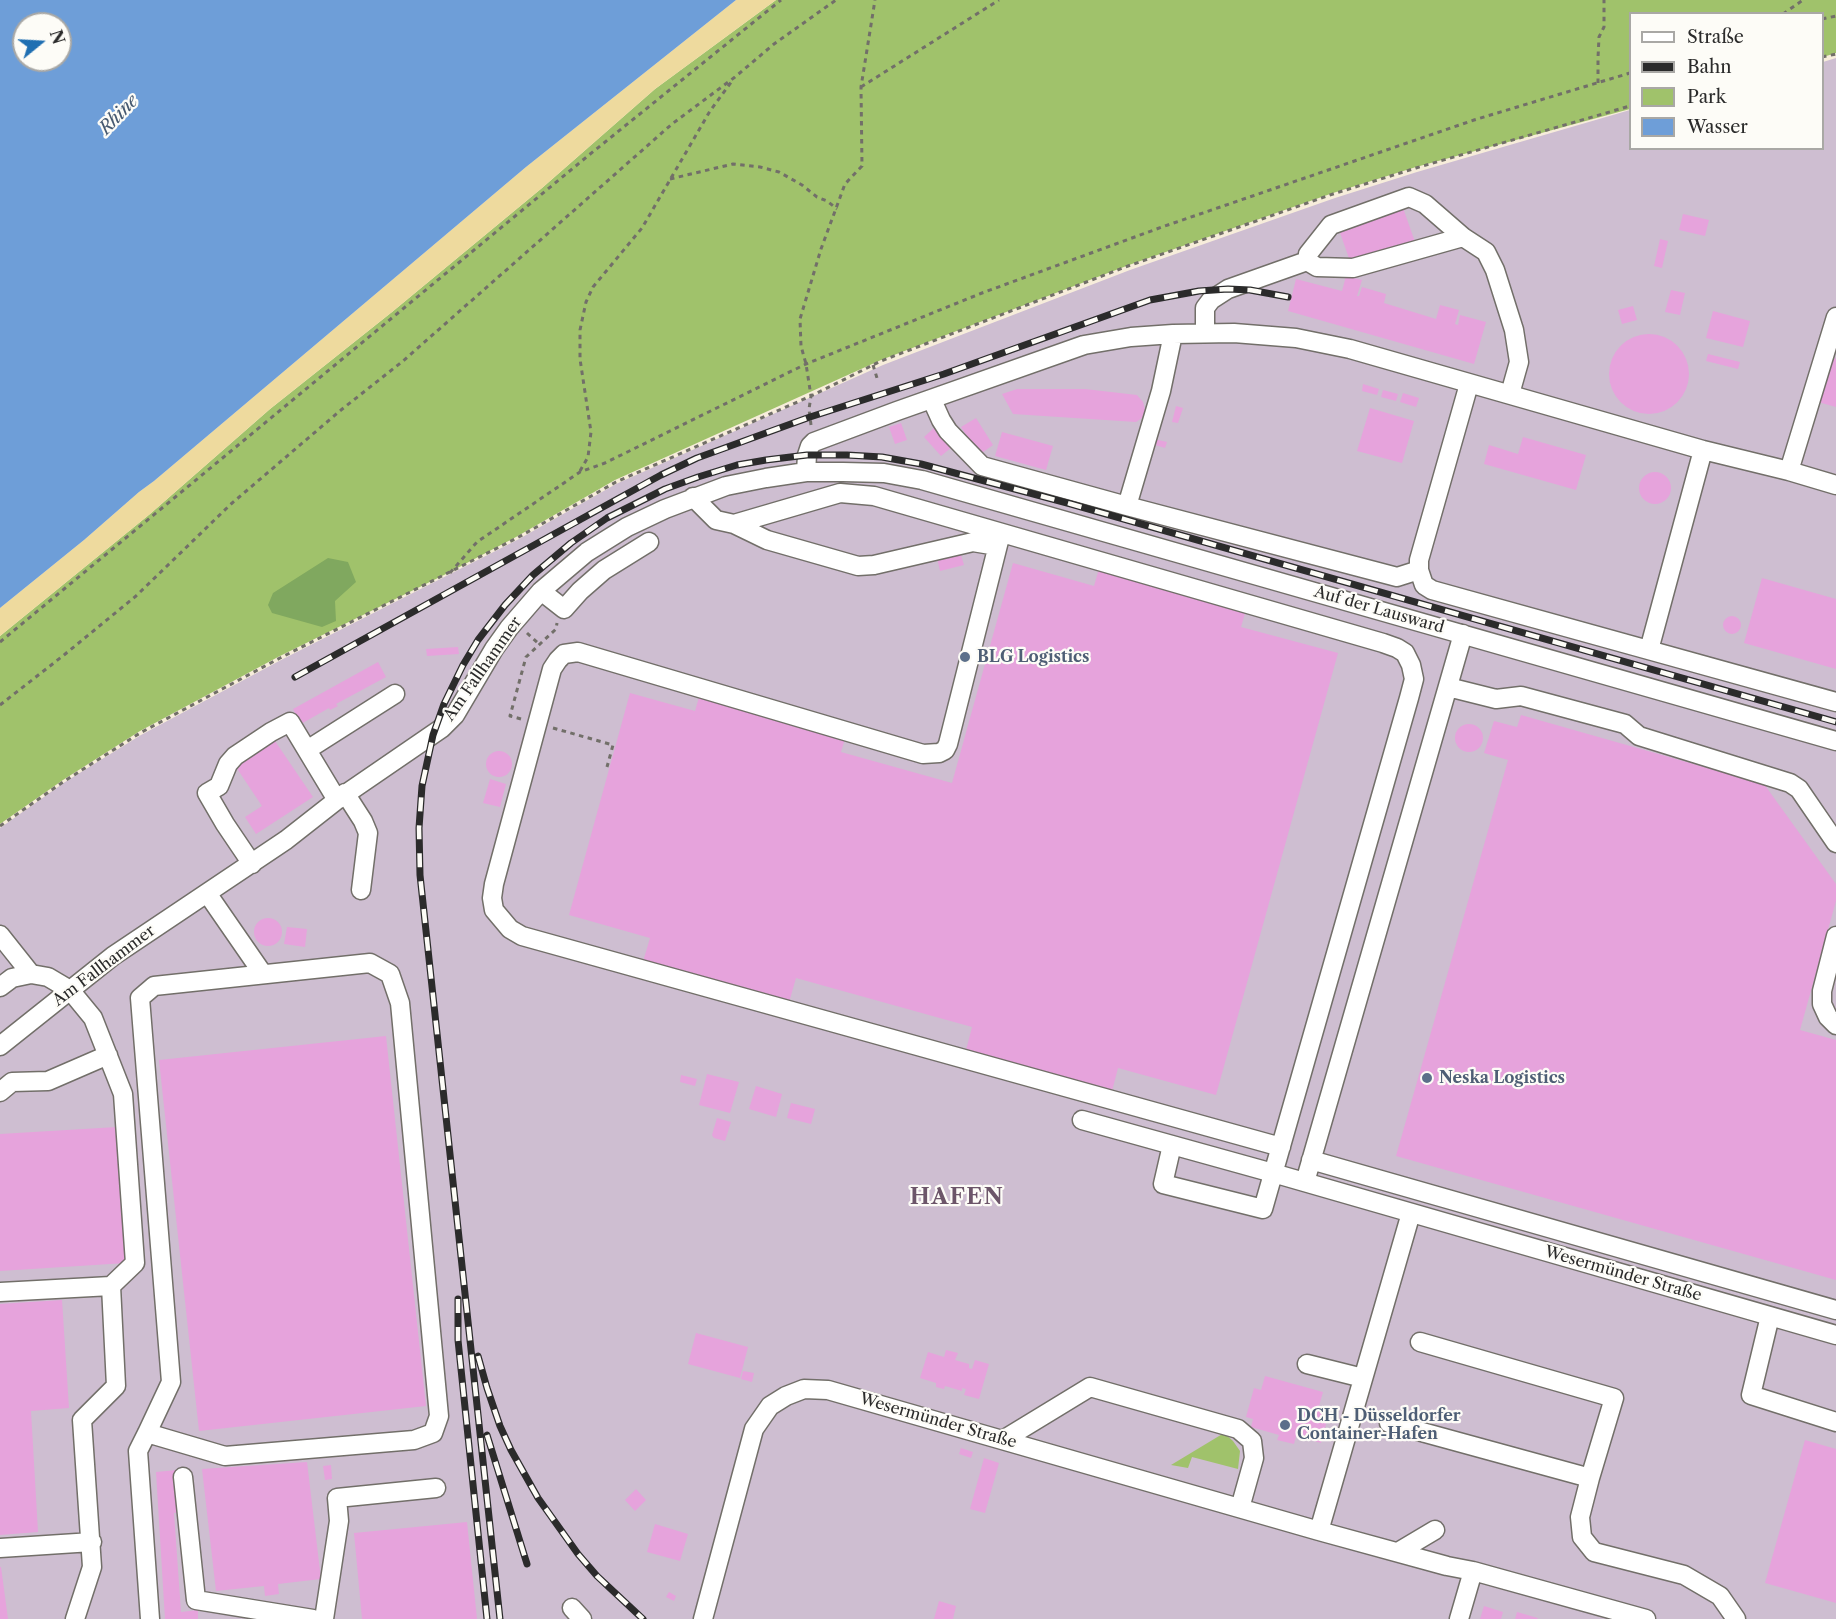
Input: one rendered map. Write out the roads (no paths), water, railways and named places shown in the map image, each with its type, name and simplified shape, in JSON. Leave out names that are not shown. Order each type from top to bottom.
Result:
[{"type":"street","points":[[1307,261],[1308,254],[1332,225],[1409,197],[1425,204],[1462,237],[1486,252],[1495,270],[1514,330],[1520,362],[1510,394]]},
{"type":"street","points":[[1307,261],[1317,267],[1353,268],[1462,237]]},
{"type":"street","points":[[1205,333],[1205,308],[1211,300],[1228,289],[1307,261]]},
{"type":"street","points":[[1789,471],[1836,316]]},
{"type":"street","points":[[806,472],[807,455],[814,442],[1084,345],[1131,337],[1234,333],[1296,338],[1350,349],[1703,450],[1789,471],[1835,479]]},
{"type":"street","points":[[1127,506],[1161,391],[1173,334]]},
{"type":"street","points":[[1469,384],[1419,560],[1419,570],[1424,585],[1432,590],[1836,702]]},
{"type":"street","points":[[932,400],[948,431],[982,466],[1397,576],[1419,570]]},
{"type":"street","points":[[1649,650],[1703,450]]},
{"type":"street","name":"Am Fallhammer","points":[[0,1046],[113,956],[252,864],[341,797],[448,723],[463,703],[494,649],[541,591],[587,552],[627,527],[693,497],[748,481],[806,472],[884,473],[922,480]]},
{"type":"street","name":"Auf der Lausward","points":[[922,480],[1836,741]]},
{"type":"street","points":[[734,524],[840,493],[874,496],[999,539],[1383,643],[1405,653],[1414,679],[1263,1209],[1163,1184],[1172,1145]]},
{"type":"street","points":[[693,497],[716,520],[734,524],[767,540],[858,566],[874,565],[973,542],[999,539]]},
{"type":"street","points":[[999,539],[948,744],[945,750],[939,753],[923,754],[578,652],[564,654],[552,669],[494,884],[492,898],[494,910],[510,929],[522,936],[1281,1147]]},
{"type":"street","points":[[541,591],[564,609],[604,570],[649,542]]},
{"type":"street","points":[[1305,1182],[1463,634]]},
{"type":"street","points":[[1448,687],[1496,699],[1521,696],[1624,724],[1639,736],[1790,783],[1799,789],[1836,843]]},
{"type":"street","points":[[307,750],[396,694]]},
{"type":"street","points":[[252,864],[207,793],[219,786],[228,764],[235,756],[290,722],[341,797],[363,821],[368,833],[361,890]]},
{"type":"street","points":[[207,893],[263,974]]},
{"type":"street","points":[[0,935],[31,974]]},
{"type":"street","points":[[1836,936],[1822,991],[1822,1004],[1828,1017],[1836,1025]]},
{"type":"street","points":[[147,1432],[225,1456],[414,1440],[433,1433],[439,1416],[400,1003],[390,974],[370,963],[154,986],[140,998],[171,1382],[147,1432],[138,1451],[150,1619]]},
{"type":"street","points":[[0,987],[12,978],[31,974],[48,977],[70,990],[93,1018],[123,1094],[135,1263],[111,1286],[0,1292]]},
{"type":"street","points":[[0,1092],[12,1082],[48,1081],[108,1055]]},
{"type":"street","name":"Wesermünder Straße","points":[[1082,1120],[1836,1335]]},
{"type":"street","points":[[1311,1160],[1836,1310]]},
{"type":"street","points":[[1319,1531],[1411,1213]]},
{"type":"street","points":[[75,1619],[92,1567],[82,1420],[116,1386],[111,1286]]},
{"type":"street","points":[[1770,1316],[1751,1395],[1836,1422]]},
{"type":"street","points":[[1420,1342],[1614,1398],[1580,1517],[1582,1537],[1594,1552],[1684,1575],[1720,1596],[1736,1619]]},
{"type":"street","points":[[1307,1364],[1363,1378]]},
{"type":"street","points":[[1003,1440],[1090,1387],[1238,1429],[1252,1441],[1254,1458],[1240,1508]]},
{"type":"street","name":"Wesermünder Straße","points":[[710,1617],[754,1429],[770,1406],[804,1389],[828,1390],[1319,1531],[1646,1619]]},
{"type":"street","points":[[1389,1423],[1590,1478]]},
{"type":"street","points":[[183,1477],[196,1600],[313,1619]]},
{"type":"street","points":[[324,1619],[339,1521],[337,1498],[436,1488]]},
{"type":"street","points":[[1398,1552],[1435,1530]]},
{"type":"street","points":[[0,1548],[92,1542]]},
{"type":"street","points":[[1459,1619],[1467,1570]]},
{"type":"water","name":"Rhine","points":[[0,0],[736,0],[526,167],[84,540],[0,608]]},
{"type":"railway","points":[[295,677],[661,475],[697,458],[810,417],[944,374],[1150,300],[1199,291],[1228,289],[1250,290],[1288,297]]},
{"type":"railway","points":[[500,1619],[420,875],[419,828],[422,786],[433,735],[444,704],[478,640],[505,605],[533,575],[571,543],[607,518],[665,489],[737,465],[807,455],[882,457],[921,464],[1071,504],[1836,722]]},
{"type":"railway","points":[[458,1299],[458,1340],[487,1619]]},
{"type":"railway","points":[[478,1356],[500,1426],[538,1498],[578,1554],[597,1576],[643,1619]]},
{"type":"railway","points":[[487,1435],[527,1564]]},
{"type":"place","name":"BLG Logistics","points":[[965,657]]},
{"type":"place","name":"Neska Logistics","points":[[1427,1078]]},
{"type":"place","name":"DCH - Düsseldorfer Container-Hafen","points":[[1285,1425]]},
{"type":"district","name":"HAFEN","points":[[957,1198]]}]
